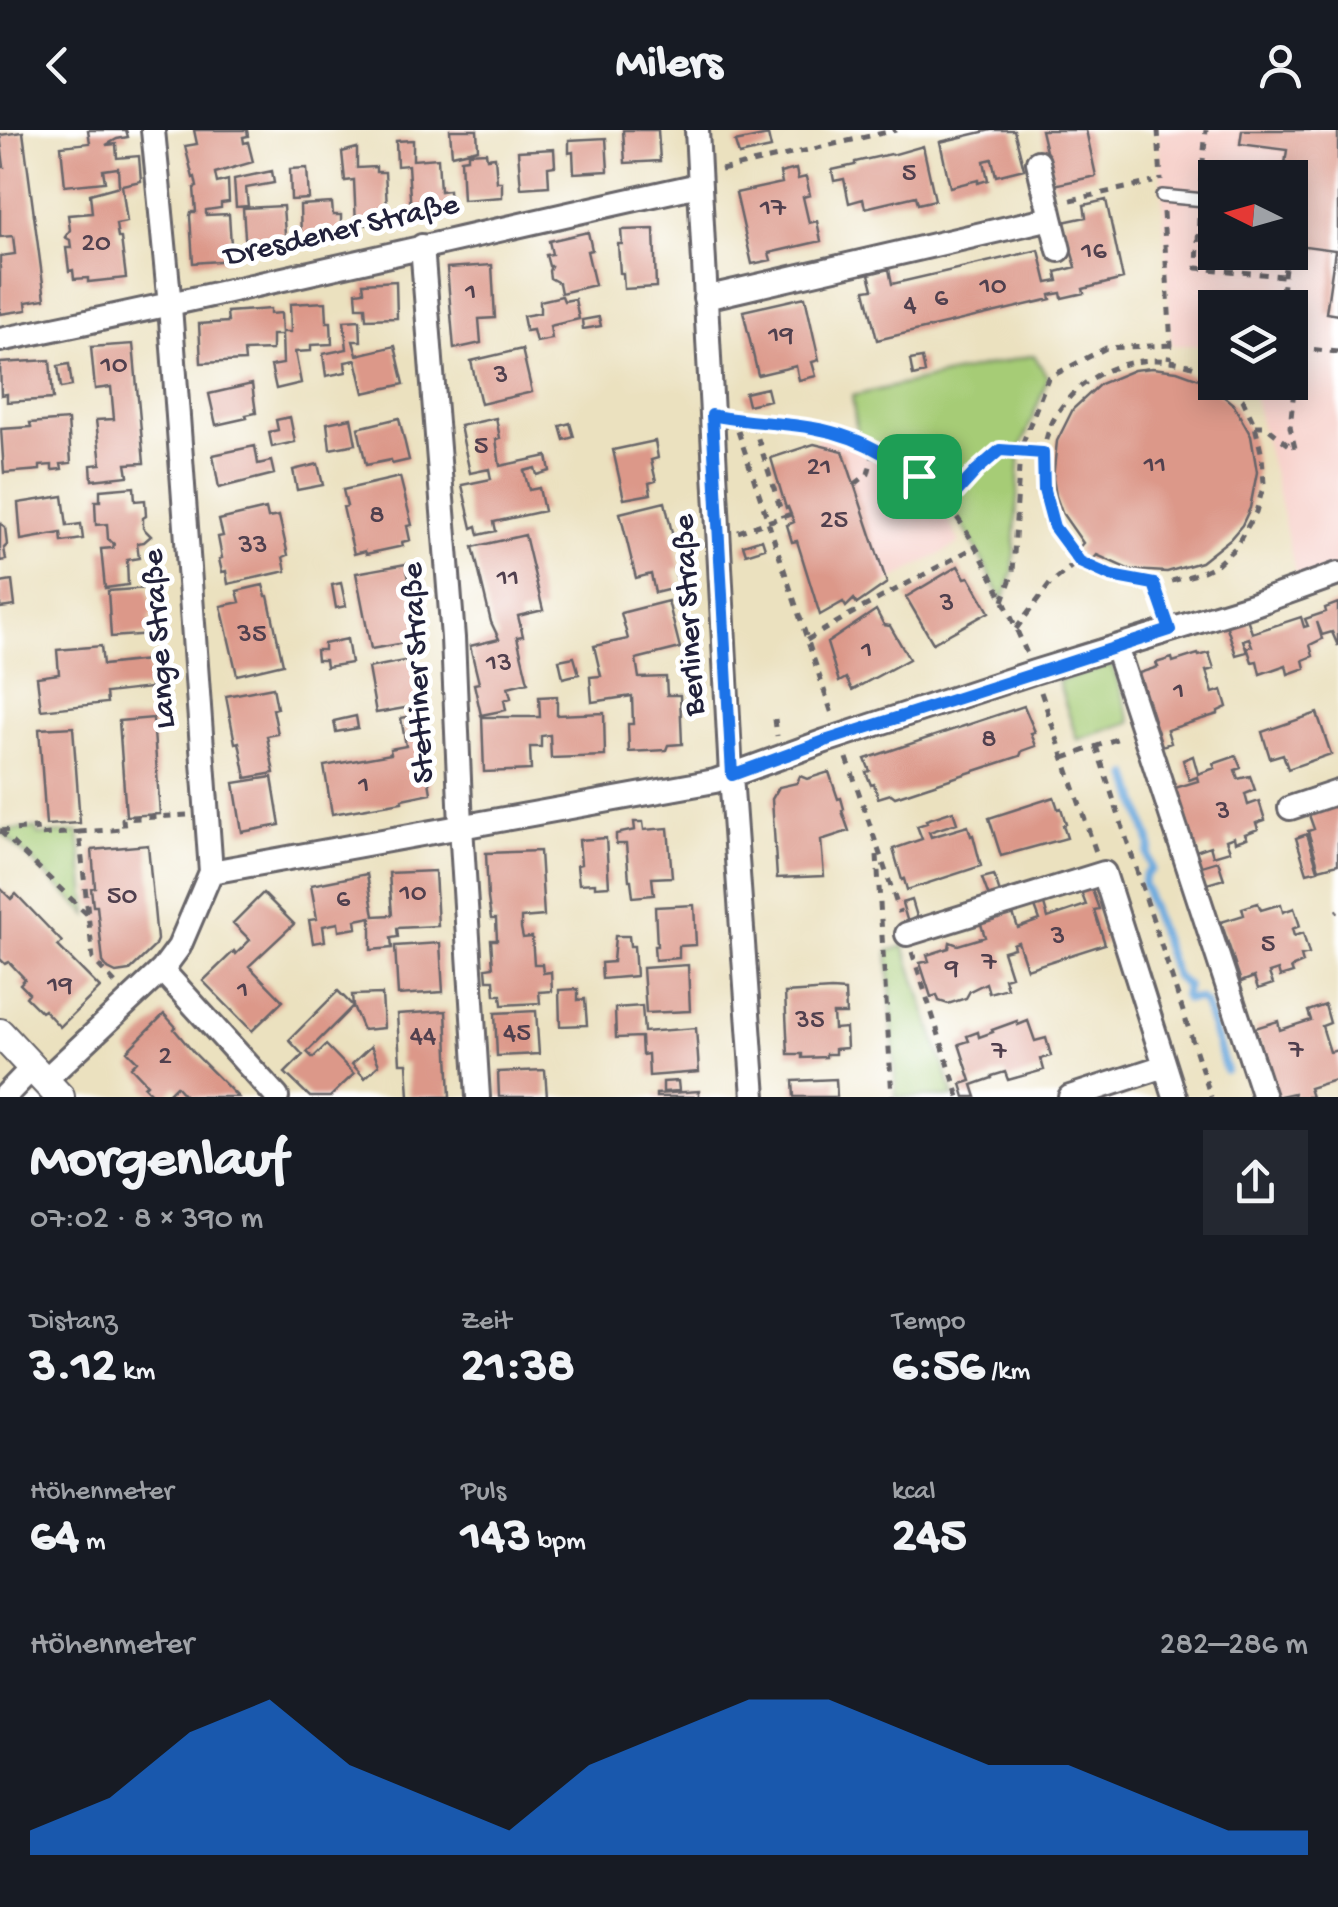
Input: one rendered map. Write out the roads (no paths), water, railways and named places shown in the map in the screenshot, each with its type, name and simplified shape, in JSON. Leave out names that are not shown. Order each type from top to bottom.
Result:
[{"type":"street","name":"Lange Straße","points":[[4,1097],[45,1082],[162,970],[179,947],[210,872],[170,306],[153,130]]},
{"type":"street","name":"Berliner Straße","points":[[697,130],[705,298],[724,418],[720,538],[754,1097]]},
{"type":"street","points":[[1038,162],[1059,250]]},
{"type":"street","name":"Dresdener Straße","points":[[0,340],[170,306],[699,180]]},
{"type":"street","points":[[705,298],[1050,211]]},
{"type":"street","name":"Stettiner Straße","points":[[422,246],[454,638],[478,1097]]},
{"type":"street","points":[[210,872],[715,781],[840,736],[1338,574]]},
{"type":"street","points":[[1116,647],[1264,1097]]},
{"type":"street","points":[[1290,808],[1338,792]]},
{"type":"street","points":[[907,934],[1104,873],[1175,1097]]},
{"type":"street","points":[[162,970],[277,1097]]},
{"type":"street","points":[[0,1033],[45,1082]]},
{"type":"street","points":[[1070,1097],[1165,1066]]},
{"type":"lane","points":[[1162,196],[1198,200]]},
{"type":"lane","points":[[1154,584],[1170,630]]},
{"type":"waterway","points":[[1129,775],[1151,847],[1148,855],[1152,869],[1143,884],[1176,977],[1187,986],[1184,996],[1205,1004],[1226,1070]]}]
